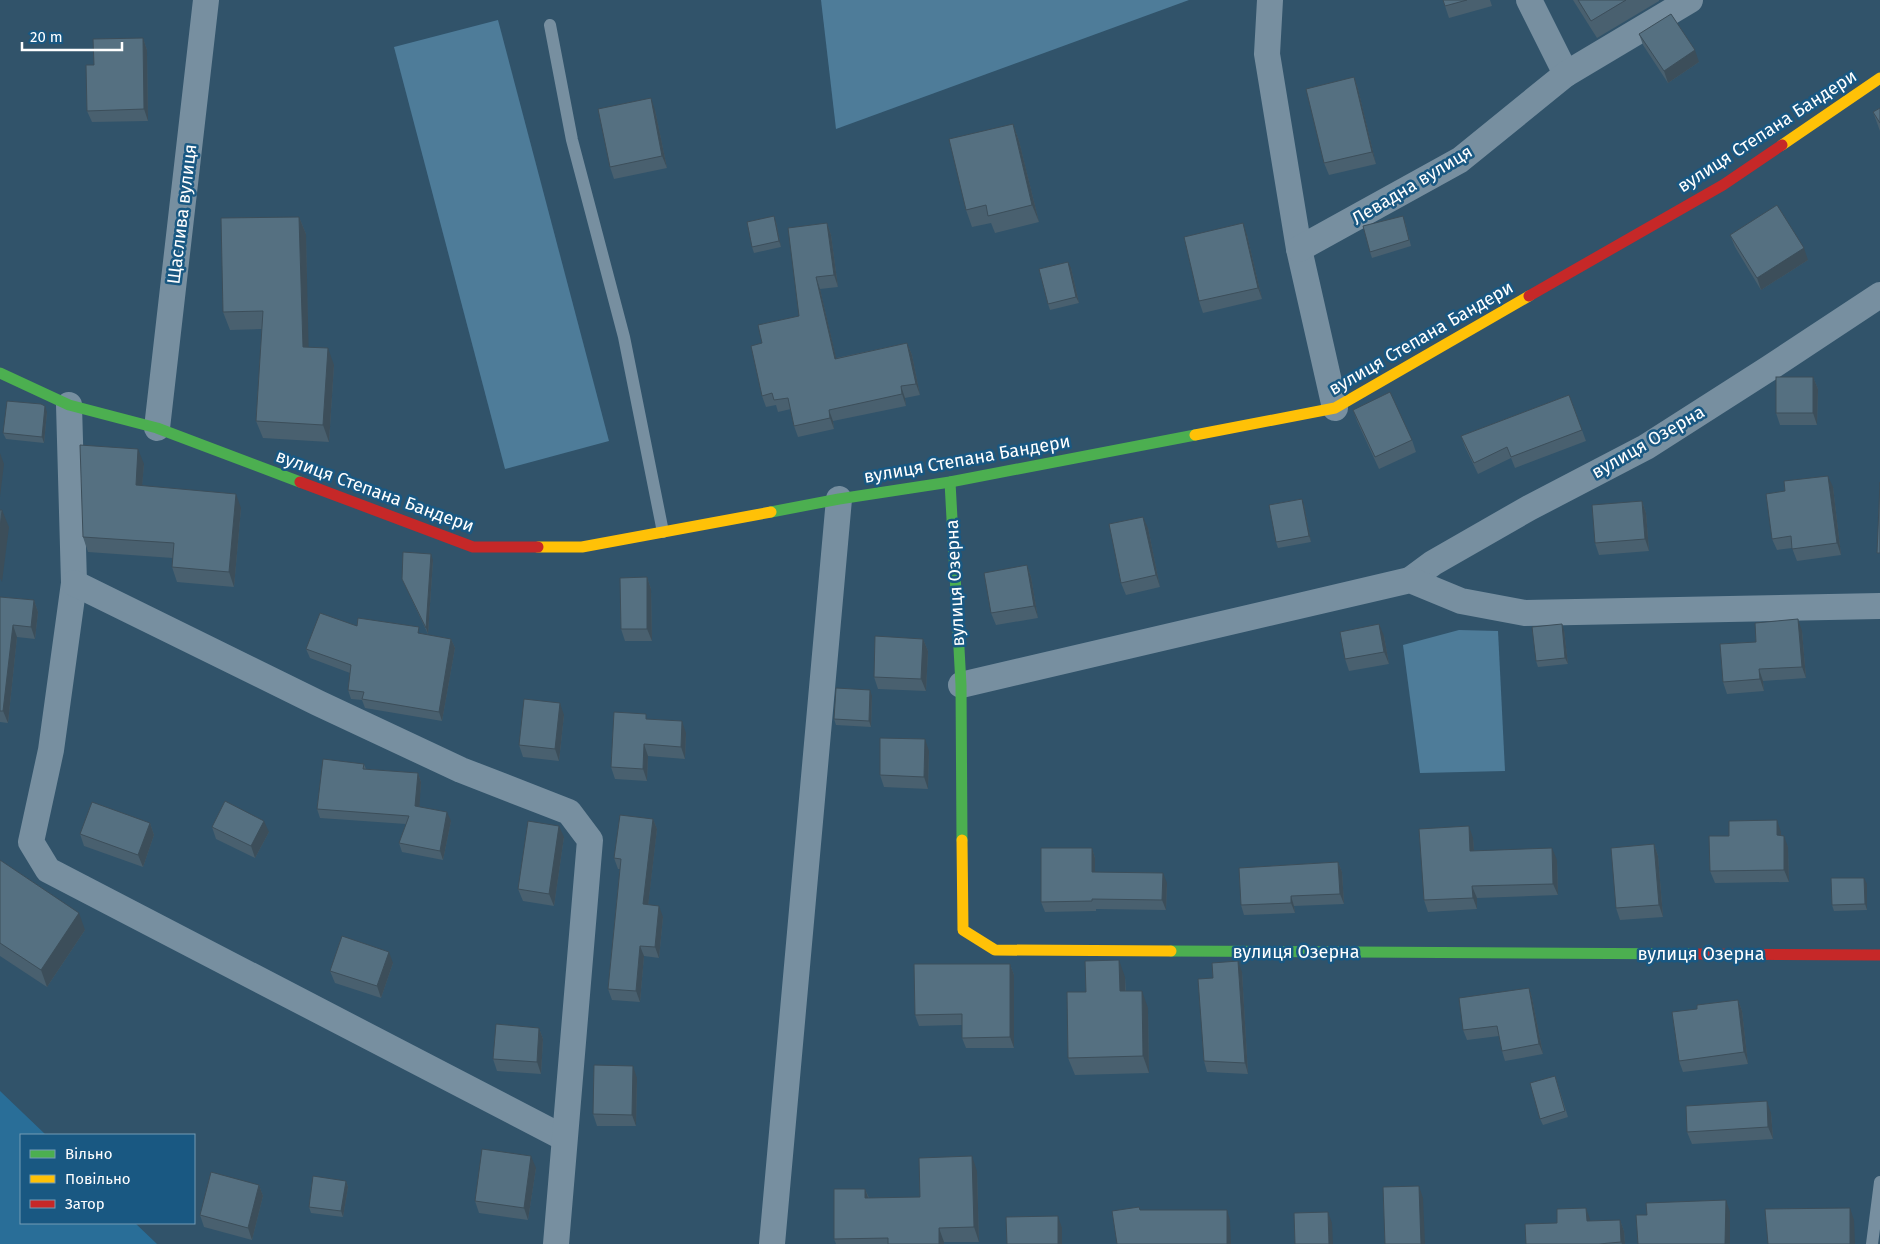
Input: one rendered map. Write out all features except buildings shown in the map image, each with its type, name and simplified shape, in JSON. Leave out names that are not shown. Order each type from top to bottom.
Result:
[{"type":"street","name":"Щаслива вулиця","points":[[157,428],[206,0]]},
{"type":"street","points":[[1270,0],[1267,54],[1298,250],[1335,408]]},
{"type":"street","points":[[1529,0],[1566,74]]},
{"type":"street","name":"Левадна вулиця","points":[[1298,250],[1460,160],[1566,74],[1690,0]]},
{"type":"street","name":"вулиця Степана Бандери","points":[[0,373],[69,406],[157,428],[473,547],[582,547],[839,499],[950,482],[1335,408],[1723,184],[1880,78]]},
{"type":"street","name":"вулиця Озерна","points":[[960,685],[1410,580],[1433,563],[1529,508],[1646,447],[1880,295]]},
{"type":"street","points":[[69,406],[74,583],[51,750],[31,842],[48,870],[564,1138]]},
{"type":"street","name":"вулиця Озерна","points":[[950,482],[960,685],[963,930],[995,950],[1880,955]]},
{"type":"street","points":[[772,1244],[839,499]]},
{"type":"street","points":[[1410,580],[1461,601],[1525,612],[1880,606]]},
{"type":"street","points":[[74,583],[318,703],[461,770],[569,812],[590,840],[556,1244]]},
{"type":"lane","points":[[550,24],[572,140],[624,337],[663,532]]},
{"type":"lane","points":[[1872,1244],[1880,1182]]},
{"type":"shaded area","points":[[821,0],[1189,0],[836,129]]},
{"type":"shaded area","points":[[498,20],[609,441],[505,469],[394,47]]},
{"type":"shaded area","points":[[1459,630],[1498,631],[1505,771],[1420,773],[1403,645]]},
{"type":"shaded area","points":[[0,1091],[45,1134],[20,1134],[20,1224],[136,1224],[157,1244],[0,1244]]},
{"type":"traffic: fast","points":[[0,373],[69,405],[157,428],[300,482]]},
{"type":"traffic: fast","points":[[771,512],[839,499],[950,482],[1195,435]]},
{"type":"traffic: fast","points":[[950,482],[961,685],[962,840]]},
{"type":"traffic: fast","points":[[1171,951],[1695,954]]},
{"type":"traffic: slow","points":[[1782,145],[1880,78]]},
{"type":"traffic: slow","points":[[1195,435],[1335,408],[1529,296]]},
{"type":"traffic: slow","points":[[538,547],[582,547],[771,512]]},
{"type":"traffic: slow","points":[[962,840],[963,930],[995,950],[1171,951]]},
{"type":"traffic: jam","points":[[1529,296],[1723,185],[1782,145]]},
{"type":"traffic: jam","points":[[300,482],[473,547],[538,547]]},
{"type":"traffic: jam","points":[[1695,954],[1880,955]]}]
